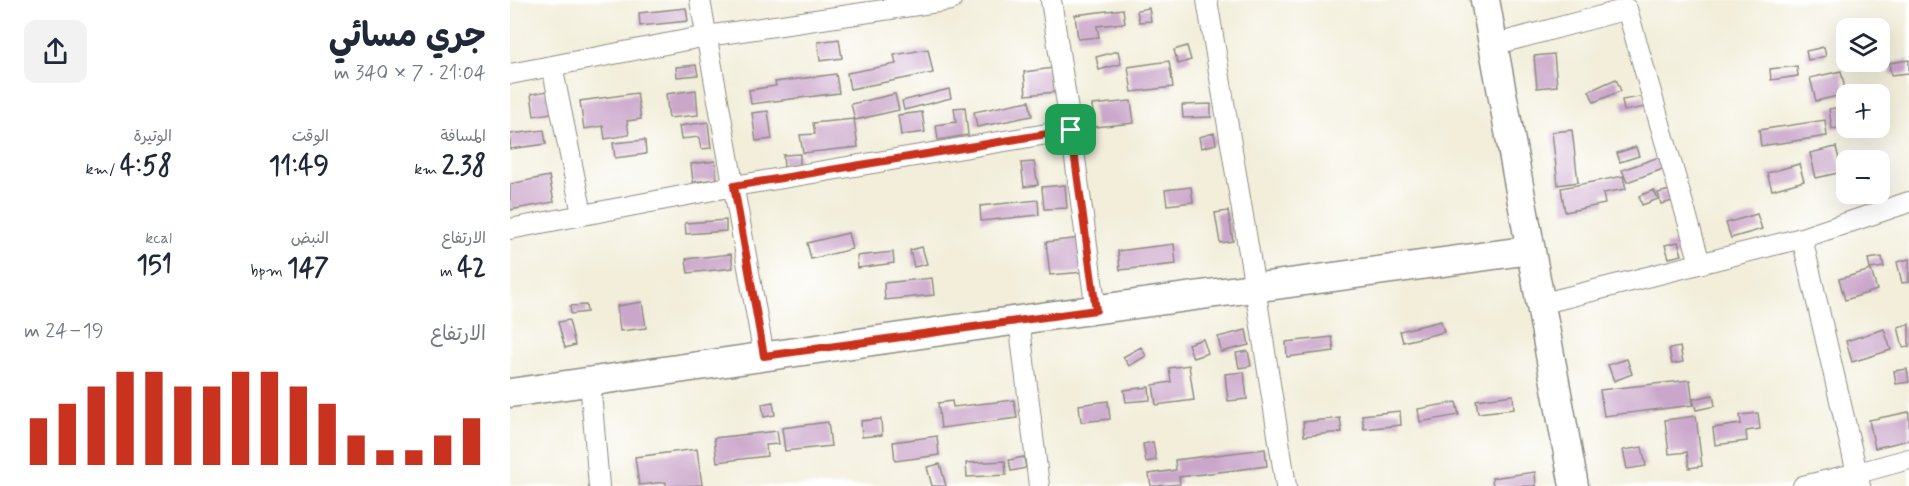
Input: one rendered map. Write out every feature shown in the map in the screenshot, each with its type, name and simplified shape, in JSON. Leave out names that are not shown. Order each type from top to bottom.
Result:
[{"type":"street","points":[[700,0],[764,356]]},
{"type":"street","points":[[510,74],[707,36],[951,0]]},
{"type":"street","points":[[1051,0],[1096,310]]},
{"type":"street","points":[[1207,0],[1286,486]]},
{"type":"street","points":[[1485,0],[1574,486]]},
{"type":"street","points":[[1493,45],[1627,9],[1700,263]]},
{"type":"street","points":[[552,66],[582,214]]},
{"type":"street","points":[[510,229],[734,186],[1071,130]]},
{"type":"street","points":[[1540,304],[1802,237],[1909,202]]},
{"type":"street","points":[[1802,237],[1859,480]]},
{"type":"street","points":[[510,393],[1018,320],[1531,250]]},
{"type":"street","points":[[1018,320],[1039,486]]},
{"type":"street","points":[[590,381],[599,486]]},
{"type":"street","points":[[1803,486],[1859,480],[1909,459]]},
{"type":"building","points":[[686,8],[688,21],[640,26],[639,13]]},
{"type":"building","points":[[1149,8],[1151,21],[1139,22],[1137,10]]},
{"type":"building","points":[[1123,9],[1125,23],[1097,26],[1099,37],[1078,39],[1075,15]]},
{"type":"building","points":[[839,39],[842,58],[820,61],[818,42]]},
{"type":"building","points":[[1187,46],[1191,60],[1178,64],[1174,50]]},
{"type":"building","points":[[1824,47],[1826,56],[1808,60],[1806,51]]},
{"type":"building","points":[[928,49],[933,73],[850,89],[847,73],[896,64],[894,55]]},
{"type":"building","points":[[1118,51],[1121,64],[1099,70],[1096,57]]},
{"type":"building","points":[[1554,54],[1557,86],[1537,88],[1534,56]]},
{"type":"building","points":[[1909,60],[1909,73],[1891,75],[1890,63]]},
{"type":"building","points":[[1169,61],[1173,87],[1132,92],[1128,67]]},
{"type":"building","points":[[696,65],[698,75],[677,77],[676,67]]},
{"type":"building","points":[[1797,66],[1798,76],[1771,80],[1770,69]]},
{"type":"building","points":[[1053,68],[1056,92],[1026,95],[1024,72]]},
{"type":"building","points":[[1841,72],[1844,84],[1836,84],[1836,96],[1816,101],[1810,78]]},
{"type":"building","points":[[836,74],[839,93],[751,104],[749,90],[776,86],[775,82]]},
{"type":"building","points":[[1616,79],[1621,91],[1594,102],[1589,91]]},
{"type":"building","points":[[949,89],[951,98],[904,110],[902,101]]},
{"type":"building","points":[[696,90],[698,115],[669,118],[666,94]]},
{"type":"building","points":[[548,91],[551,113],[534,116],[531,94]]},
{"type":"building","points":[[637,93],[641,119],[627,121],[629,135],[605,139],[603,126],[584,129],[580,101]]},
{"type":"building","points":[[895,94],[899,110],[855,120],[851,104]]},
{"type":"building","points":[[1644,96],[1646,107],[1624,111],[1622,100]]},
{"type":"building","points":[[1029,101],[1032,116],[977,127],[974,112]]},
{"type":"building","points":[[1131,101],[1134,123],[1095,127],[1092,105]]},
{"type":"building","points":[[1211,104],[1211,117],[1183,118],[1182,105]]},
{"type":"building","points":[[965,107],[968,135],[938,140],[936,125],[956,122],[954,108]]},
{"type":"building","points":[[1836,108],[1836,128],[1832,129],[1829,109]]},
{"type":"building","points":[[768,111],[772,139],[756,141],[752,113]]},
{"type":"building","points":[[922,112],[925,132],[901,135],[898,115]]},
{"type":"building","points":[[854,119],[858,147],[803,153],[800,135],[815,134],[813,123]]},
{"type":"building","points":[[1825,120],[1827,136],[1761,146],[1759,130]]},
{"type":"building","points":[[708,122],[711,148],[701,149],[699,137],[681,139],[679,126]]},
{"type":"building","points":[[544,130],[546,144],[510,149],[510,134]]},
{"type":"building","points":[[1572,130],[1578,182],[1558,185],[1552,132]]},
{"type":"building","points":[[1214,133],[1216,144],[1201,148],[1199,137]]},
{"type":"building","points":[[645,140],[646,154],[615,158],[613,143]]},
{"type":"building","points":[[1636,147],[1639,156],[1620,162],[1617,153]]},
{"type":"building","points":[[1836,147],[1836,173],[1816,178],[1810,153]]},
{"type":"building","points":[[800,154],[800,166],[784,167],[783,155]]},
{"type":"building","points":[[1659,157],[1663,169],[1627,182],[1622,170]]},
{"type":"building","points":[[715,161],[717,179],[693,182],[691,164]]},
{"type":"building","points":[[1034,162],[1038,185],[1024,187],[1021,163]]},
{"type":"building","points":[[1799,164],[1804,181],[1772,190],[1767,173]]},
{"type":"building","points":[[549,176],[554,202],[510,210],[510,184]]},
{"type":"building","points":[[1623,176],[1626,189],[1603,193],[1605,204],[1565,212],[1561,188]]},
{"type":"building","points":[[1065,185],[1067,208],[1044,209],[1042,187]]},
{"type":"building","points":[[1191,187],[1193,202],[1167,205],[1165,190]]},
{"type":"building","points":[[1654,190],[1658,199],[1642,205],[1639,196]]},
{"type":"building","points":[[1670,190],[1673,201],[1661,204],[1658,193]]},
{"type":"building","points":[[1038,200],[1039,215],[981,221],[980,206]]},
{"type":"building","points":[[1228,211],[1233,241],[1220,243],[1215,213]]},
{"type":"building","points":[[1757,214],[1762,229],[1731,238],[1726,223]]},
{"type":"building","points":[[726,220],[726,231],[686,234],[685,223]]},
{"type":"building","points":[[848,233],[852,249],[811,259],[807,243]]},
{"type":"building","points":[[1081,238],[1084,272],[1050,275],[1046,242]]},
{"type":"building","points":[[1678,242],[1682,255],[1669,258],[1665,245]]},
{"type":"building","points":[[1174,244],[1176,264],[1120,270],[1118,251]]},
{"type":"building","points":[[922,247],[927,264],[914,267],[910,250]]},
{"type":"building","points":[[893,252],[894,263],[858,268],[857,256]]},
{"type":"building","points":[[731,254],[733,268],[688,273],[686,259]]},
{"type":"building","points":[[1882,257],[1884,267],[1870,269],[1868,259]]},
{"type":"building","points":[[1909,259],[1909,282],[1902,283],[1897,262]]},
{"type":"building","points":[[1871,270],[1877,290],[1845,300],[1839,279]]},
{"type":"building","points":[[932,278],[934,295],[885,300],[884,283]]},
{"type":"building","points":[[642,302],[646,328],[620,331],[617,306]]},
{"type":"building","points":[[586,305],[587,312],[571,314],[570,306]]},
{"type":"building","points":[[569,320],[575,345],[565,348],[558,322]]},
{"type":"building","points":[[1441,321],[1444,332],[1403,342],[1400,331]]},
{"type":"building","points":[[1909,324],[1909,346],[1903,347],[1898,327]]},
{"type":"building","points":[[1884,329],[1891,350],[1852,362],[1846,341]]},
{"type":"building","points":[[1246,330],[1249,345],[1221,352],[1218,337]]},
{"type":"building","points":[[1332,337],[1334,351],[1287,357],[1286,342]]},
{"type":"building","points":[[1203,339],[1208,353],[1193,358],[1188,344]]},
{"type":"building","points":[[1141,347],[1146,356],[1129,366],[1123,357]]},
{"type":"building","points":[[1680,347],[1683,362],[1672,364],[1669,349]]},
{"type":"building","points":[[1248,351],[1251,366],[1239,368],[1236,353]]},
{"type":"building","points":[[1627,359],[1632,374],[1614,381],[1608,365]]},
{"type":"building","points":[[1189,365],[1194,400],[1156,405],[1153,385],[1171,382],[1169,368]]},
{"type":"building","points":[[1907,369],[1909,382],[1896,384],[1894,371]]},
{"type":"building","points":[[1244,372],[1247,399],[1228,401],[1225,374]]},
{"type":"building","points":[[1690,380],[1693,405],[1604,416],[1600,390]]},
{"type":"building","points":[[1149,387],[1150,400],[1126,402],[1124,390]]},
{"type":"building","points":[[1513,395],[1514,409],[1478,413],[1476,400]]},
{"type":"building","points":[[1713,395],[1715,406],[1696,410],[1693,399]]},
{"type":"building","points":[[1014,400],[1017,418],[941,428],[938,403],[952,401],[953,407]]},
{"type":"building","points":[[1108,401],[1110,419],[1081,422],[1079,405]]},
{"type":"building","points":[[773,402],[775,415],[764,417],[762,404]]},
{"type":"building","points":[[1456,402],[1459,415],[1420,422],[1418,409]]},
{"type":"building","points":[[1400,411],[1401,425],[1364,429],[1362,415]]},
{"type":"building","points":[[1909,412],[1909,440],[1875,448],[1869,420]]},
{"type":"building","points":[[1758,413],[1760,429],[1746,431],[1747,441],[1715,445],[1713,428],[1741,424],[1740,415]]},
{"type":"building","points":[[1696,416],[1702,466],[1689,468],[1687,452],[1669,454],[1665,420]]},
{"type":"building","points":[[1340,418],[1342,432],[1304,436],[1303,422]]},
{"type":"building","points":[[881,419],[882,435],[862,437],[861,421]]},
{"type":"building","points":[[828,422],[831,446],[785,451],[782,428]]},
{"type":"building","points":[[777,431],[779,444],[766,445],[767,456],[717,462],[714,438]]},
{"type":"building","points":[[937,436],[939,455],[895,461],[893,442]]},
{"type":"building","points":[[1153,442],[1156,460],[1146,462],[1143,444]]},
{"type":"building","points":[[1642,447],[1646,466],[1627,469],[1623,450]]},
{"type":"building","points":[[697,449],[702,485],[666,486],[666,482],[639,485],[635,457]]},
{"type":"building","points":[[1265,449],[1267,466],[1179,477],[1180,484],[1151,486],[1149,474],[1176,470],[1175,460]]},
{"type":"building","points":[[1024,457],[1026,468],[1011,471],[1009,460]]},
{"type":"building","points":[[1005,461],[1006,475],[967,477],[966,463]]},
{"type":"building","points":[[940,464],[946,486],[932,486],[927,467]]},
{"type":"building","points":[[1535,472],[1536,486],[1493,486],[1492,478]]},
{"type":"route","points":[[1071,130],[1096,310],[764,356],[734,186],[1071,130]]}]
